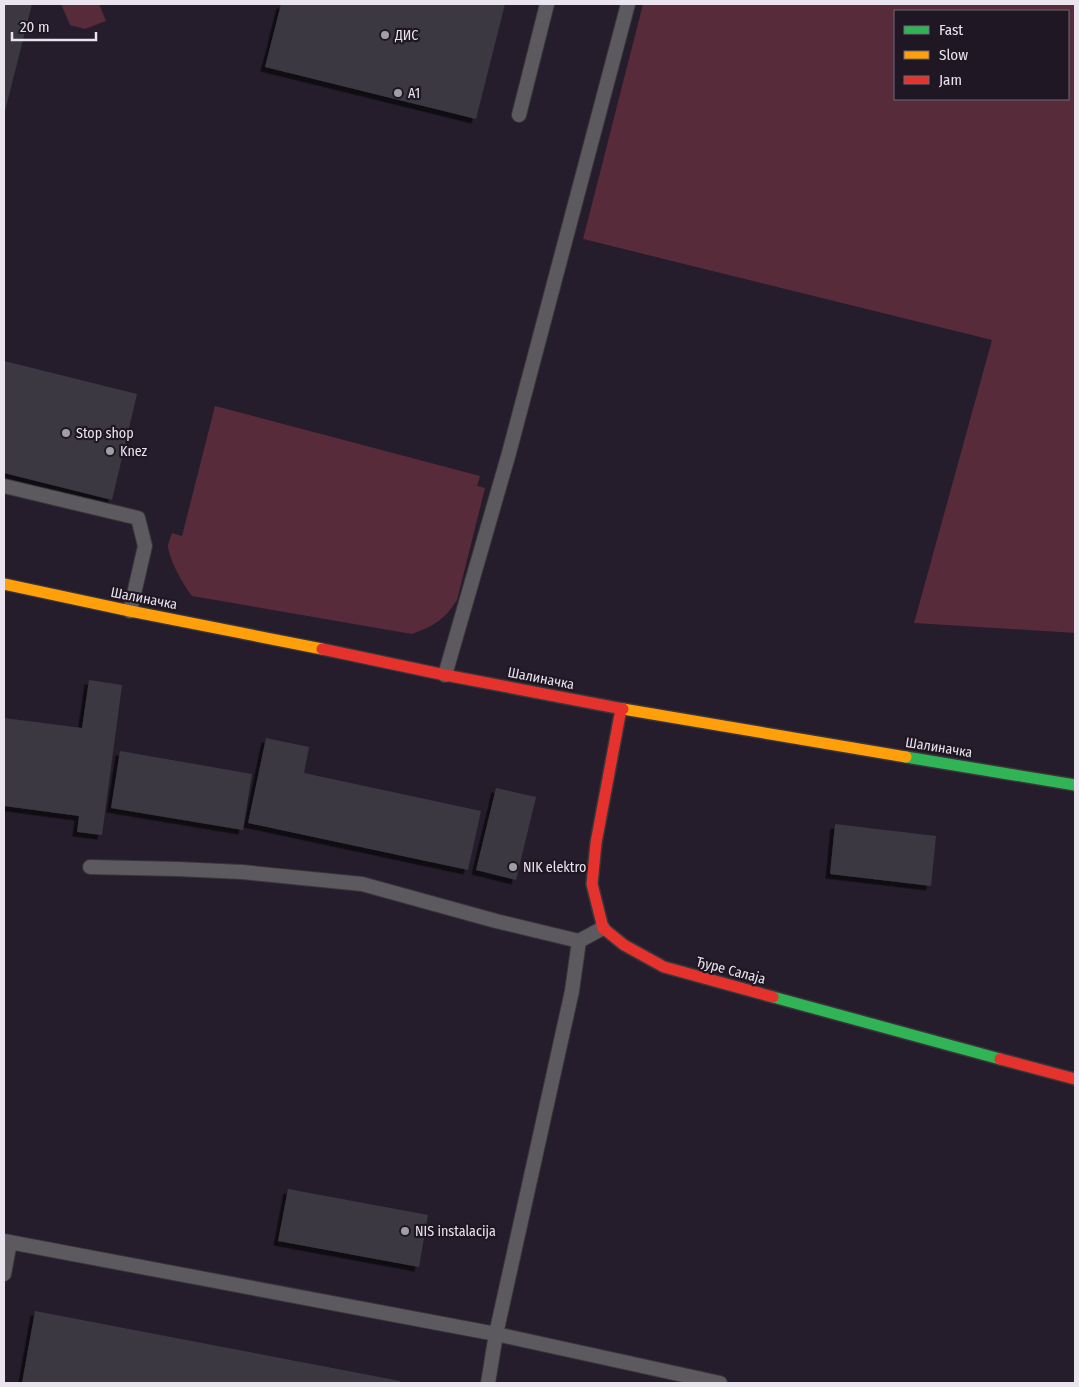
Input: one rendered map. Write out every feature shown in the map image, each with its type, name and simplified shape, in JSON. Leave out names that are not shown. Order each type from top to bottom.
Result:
[{"type":"main road","name":"Шалиначка","points":[[4,584],[445,675],[621,709],[1075,785]]},
{"type":"main road","points":[[603,928],[592,884],[596,844],[621,709]]},
{"type":"main road","name":"Ђуре Салаја","points":[[603,928],[624,945],[664,967],[1075,1080]]},
{"type":"lane","points":[[519,115],[547,4]]},
{"type":"lane","points":[[445,675],[509,453],[628,4]]},
{"type":"lane","points":[[4,486],[138,518],[146,546],[130,611]]},
{"type":"lane","points":[[90,867],[242,872],[362,884],[496,921],[579,941],[603,928]]},
{"type":"lane","points":[[488,1383],[496,1334],[572,991],[579,941]]},
{"type":"lane","points":[[4,1274],[7,1242],[496,1334],[720,1383]]},
{"type":"shaded area","points":[[4,4],[643,4],[583,239],[993,340],[914,623],[1075,633],[1075,1383],[4,1383]]},
{"type":"shaded area","points":[[61,4],[99,4],[106,21],[85,29],[70,25]]},
{"type":"shaded area","points":[[643,4],[1075,4],[1075,633],[914,623],[992,340],[583,239]]},
{"type":"shaded area","points":[[215,406],[480,476],[477,486],[485,488],[457,600],[448,613],[432,625],[412,634],[192,596],[173,564],[168,545],[172,533],[182,536]]},
{"type":"building","points":[[4,4],[32,4],[4,115]]},
{"type":"building","name":"ДИС","points":[[281,4],[505,4],[476,119],[265,67]]},
{"type":"building","name":"Stop shop","points":[[4,361],[137,394],[112,500],[4,473]]},
{"type":"building","points":[[89,680],[122,685],[102,835],[77,832],[79,816],[4,806],[4,718],[82,728]]},
{"type":"building","points":[[266,738],[309,747],[304,773],[481,811],[468,870],[248,823]]},
{"type":"building","points":[[120,751],[252,774],[243,830],[111,808]]},
{"type":"building","points":[[496,788],[536,797],[516,880],[476,870]]},
{"type":"building","points":[[835,824],[936,836],[931,886],[830,874]]},
{"type":"building","points":[[288,1189],[428,1215],[419,1267],[278,1241]]},
{"type":"building","points":[[35,1311],[400,1381],[400,1383],[22,1383]]},
{"type":"traffic: fast","points":[[906,757],[1075,785]]},
{"type":"traffic: fast","points":[[773,997],[1000,1059]]},
{"type":"traffic: slow","points":[[4,584],[322,649]]},
{"type":"traffic: slow","points":[[623,709],[906,757]]},
{"type":"traffic: jam","points":[[322,649],[623,709]]},
{"type":"traffic: jam","points":[[621,709],[596,843],[592,884],[603,928],[624,945],[664,967],[773,997]]},
{"type":"traffic: jam","points":[[1000,1059],[1075,1079]]},
{"type":"place","name":"ДИС","points":[[385,35]]},
{"type":"place","name":"A1","points":[[398,93]]},
{"type":"place","name":"Stop shop","points":[[66,433]]},
{"type":"place","name":"Knez","points":[[110,451]]},
{"type":"place","name":"NIK elektro","points":[[513,867]]},
{"type":"place","name":"NIS instalacija","points":[[405,1231]]}]
